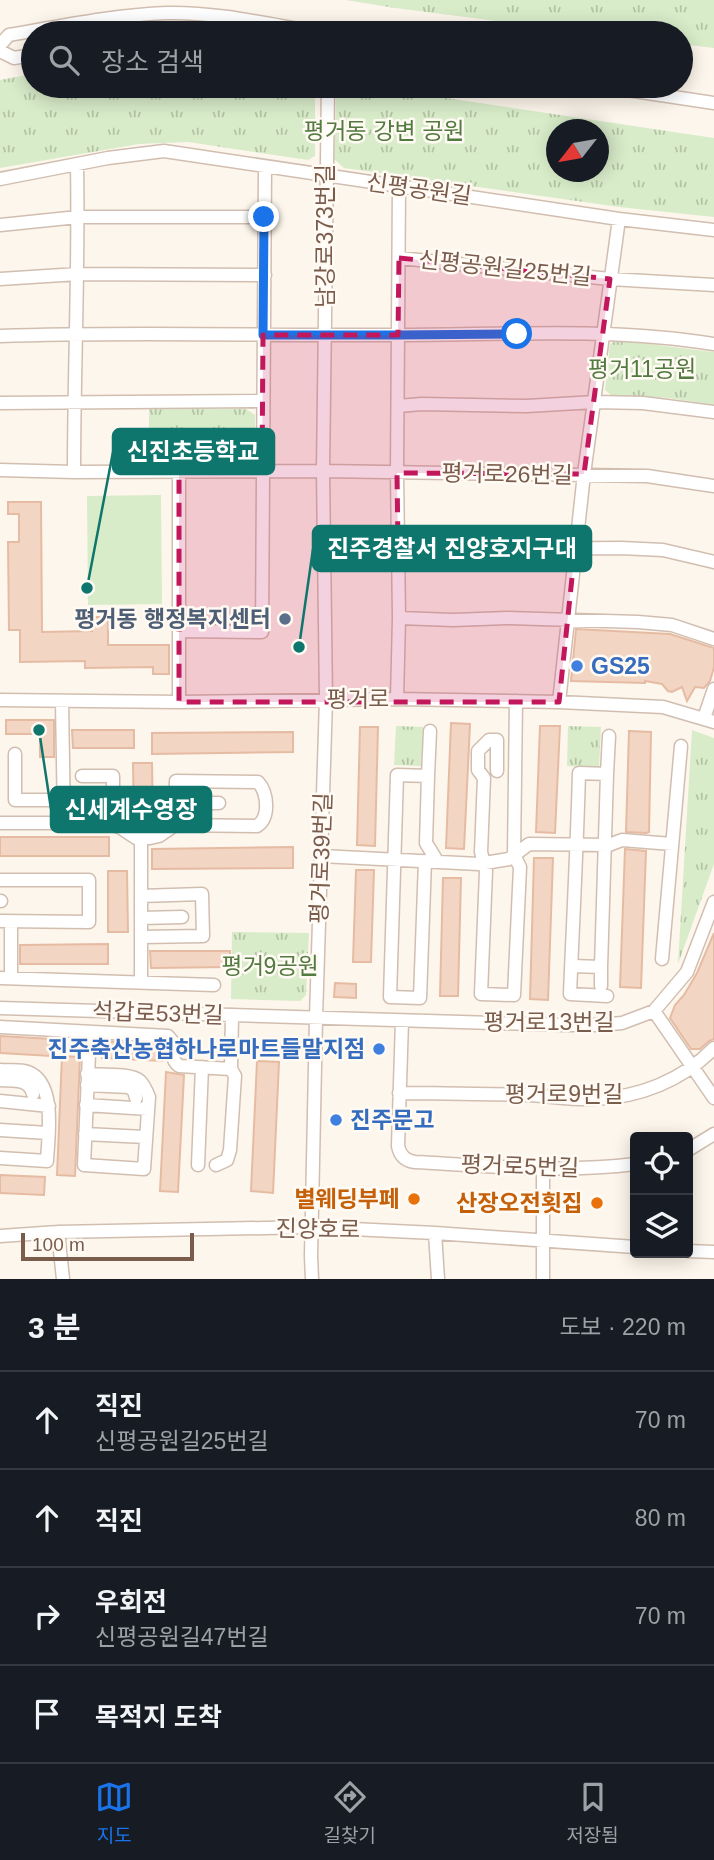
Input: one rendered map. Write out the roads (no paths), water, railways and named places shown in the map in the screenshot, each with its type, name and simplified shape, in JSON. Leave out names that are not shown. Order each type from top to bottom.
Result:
[{"type":"street","points":[[89,21],[169,13],[245,21]]},
{"type":"street","points":[[0,45],[9,35],[21,33]]},
{"type":"street","points":[[0,51],[14,58],[21,57]]},
{"type":"street","name":"남강로373번길","points":[[326,699],[323,471],[327,98]]},
{"type":"street","points":[[681,98],[714,103]]},
{"type":"street","name":"신평공원길","points":[[0,179],[108,158],[164,151],[619,219],[714,230]]},
{"type":"street","points":[[74,472],[77,165]]},
{"type":"street","points":[[180,631],[262,632],[265,167]]},
{"type":"street","points":[[397,699],[399,185]]},
{"type":"street","points":[[0,225],[78,217],[264,217]]},
{"type":"street","name":"신평공원길25번길","points":[[583,474],[619,219]]},
{"type":"street","name":"신평공원길25번길","points":[[399,258],[610,279]]},
{"type":"street","points":[[0,279],[78,274],[265,275]]},
{"type":"street","points":[[610,279],[714,285]]},
{"type":"street","points":[[0,336],[75,333],[603,335],[678,338],[714,344]]},
{"type":"street","points":[[0,403],[262,401]]},
{"type":"street","points":[[398,406],[527,406],[595,402],[643,403],[714,412]]},
{"type":"street","name":"평거로26번길","points":[[0,470],[583,474],[559,702]]},
{"type":"street","points":[[180,472],[180,702]]},
{"type":"street","points":[[583,474],[647,475],[714,486]]},
{"type":"street","points":[[398,545],[663,550],[714,562]]},
{"type":"street","points":[[399,618],[507,618],[672,625],[714,639]]},
{"type":"street","points":[[709,720],[714,689]]},
{"type":"street","name":"평거로39번길","points":[[312,1279],[316,1018],[326,699]]},
{"type":"street","name":"평거로","points":[[0,700],[180,702],[397,699],[559,702],[663,707],[709,720]]},
{"type":"street","points":[[62,701],[64,823]]},
{"type":"street","points":[[496,771],[498,740],[489,740],[478,751],[478,770],[484,778],[481,852],[486,871],[481,994],[514,995],[520,867],[514,855],[516,701]]},
{"type":"street","points":[[428,776],[397,775],[390,997],[420,998],[431,861],[426,843],[430,731]]},
{"type":"street","points":[[607,774],[579,774],[570,994],[604,991],[601,967],[609,736]]},
{"type":"street","points":[[662,959],[681,746]]},
{"type":"street","points":[[15,754],[15,800],[113,800],[113,776],[82,776]]},
{"type":"street","points":[[0,823],[108,823],[136,838],[159,836],[175,825],[257,826],[265,819],[265,791],[258,782],[176,781],[175,825]]},
{"type":"street","points":[[175,803],[219,803]]},
{"type":"street","points":[[141,838],[141,982]]},
{"type":"street","points":[[321,856],[484,863],[509,859],[529,844],[609,845],[622,840],[672,844]]},
{"type":"street","points":[[0,880],[89,880],[89,922],[6,922],[5,978],[214,985]]},
{"type":"street","points":[[141,896],[202,894],[203,936],[141,937]]},
{"type":"street","name":"평거로13번길","points":[[316,1018],[600,1025],[622,1023],[654,1011],[687,972],[714,902]]},
{"type":"street","points":[[141,918],[182,917]]},
{"type":"street","points":[[572,966],[601,967]]},
{"type":"street","name":"석갑로53번길","points":[[0,1008],[316,1018]]},
{"type":"street","points":[[654,1011],[714,1098]]},
{"type":"street","points":[[216,1165],[227,1160],[230,1150],[235,1076],[231,1069],[232,1015]]},
{"type":"street","points":[[399,1093],[402,1021]]},
{"type":"street","points":[[0,1027],[168,1036],[173,1042],[172,1056],[179,1066],[231,1069]]},
{"type":"street","points":[[87,1080],[133,1077],[140,1081],[149,1097],[144,1169],[84,1166],[87,1080],[90,1032]]},
{"type":"street","name":"평거로9번길","points":[[399,1093],[531,1095],[592,1099],[628,1096],[669,1081],[693,1068],[714,1048]]},
{"type":"street","points":[[198,1165],[202,1067]]},
{"type":"street","points":[[0,1070],[30,1073],[36,1077],[43,1087],[49,1106],[47,1161],[0,1158]]},
{"type":"street","points":[[0,1080],[23,1082],[32,1088],[33,1094]]},
{"type":"street","points":[[87,1080],[129,1087],[136,1098]]},
{"type":"street","name":"평거로5번길","points":[[399,1093],[398,1146],[406,1159],[415,1162],[543,1168],[605,1168],[630,1165]]},
{"type":"street","points":[[0,1101],[49,1106]]},
{"type":"street","points":[[86,1105],[148,1109]]},
{"type":"street","points":[[0,1130],[48,1133]]},
{"type":"street","points":[[85,1134],[145,1138]]},
{"type":"street","points":[[693,1147],[714,1134]]},
{"type":"street","points":[[543,1168],[543,1279]]},
{"type":"street","name":"진양호로","points":[[0,1236],[58,1231],[311,1227],[630,1247]]},
{"type":"street","points":[[58,1231],[63,1279]]},
{"type":"street","points":[[435,1233],[438,1279]]},
{"type":"street","points":[[693,1251],[714,1252]]},
{"type":"place","name":"신진초등학교","points":[[87,588]]},
{"type":"place","name":"평거동 행정복지센터","points":[[285,619]]},
{"type":"place","name":"진주경찰서 진양호지구대","points":[[299,647]]},
{"type":"place","name":"GS25","points":[[577,666]]},
{"type":"place","name":"신세계수영장","points":[[39,730]]},
{"type":"place","name":"진주축산농협하나로마트들말지점","points":[[379,1049]]},
{"type":"place","name":"진주문고","points":[[336,1120]]},
{"type":"place","name":"별웨딩부페","points":[[414,1199]]},
{"type":"place","name":"산장오전횟집","points":[[597,1203]]},
{"type":"park label","name":"평거동 강변 공원","points":[[384,131]]},
{"type":"park label","name":"평거11공원","points":[[642,369]]},
{"type":"park label","name":"평거9공원","points":[[270,966]]}]
